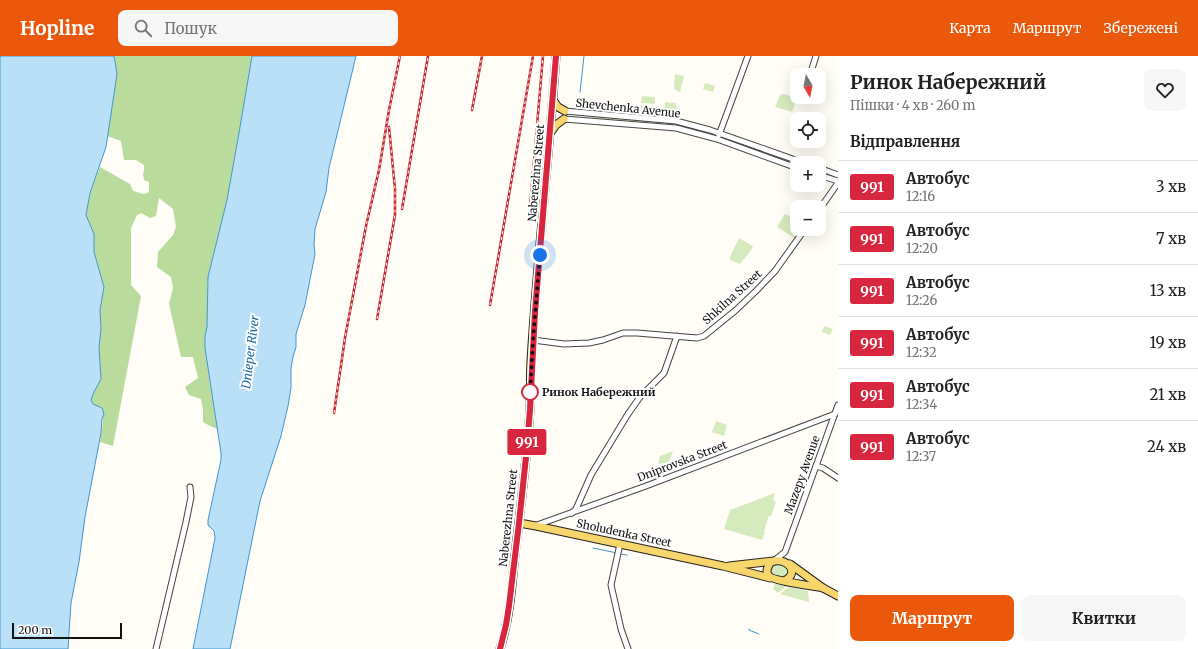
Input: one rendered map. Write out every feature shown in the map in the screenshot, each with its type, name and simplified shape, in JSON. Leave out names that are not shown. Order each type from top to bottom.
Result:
[{"type":"main road","name":"Naberezhna Street","points":[[500,649],[509,606],[530,410],[533,340],[556,56]]},
{"type":"main road","points":[[553,100],[558,107],[565,112]]},
{"type":"main road","points":[[552,115],[565,112]]},
{"type":"main road","points":[[552,115],[556,118],[564,120]]},
{"type":"main road","points":[[550,134],[556,125],[564,120]]},
{"type":"main road","name":"Sholudenka Street","points":[[519,523],[536,526],[619,550],[723,566],[770,578]]},
{"type":"main road","points":[[823,588],[770,578],[767,575],[767,569],[769,564],[775,560],[788,563],[823,588],[838,596]]},
{"type":"main road","name":"Sholudenka Street","points":[[723,566],[775,560]]},
{"type":"main road","points":[[784,581],[790,577],[791,574],[791,569],[788,563]]},
{"type":"street","points":[[717,140],[748,56]]},
{"type":"street","points":[[812,68],[816,56]]},
{"type":"street","name":"Shevchenka Avenue","points":[[565,112],[676,121],[719,133],[790,158]]},
{"type":"street","points":[[588,114],[588,121]]},
{"type":"street","name":"Shevchenka Avenue","points":[[564,120],[668,127],[689,131],[790,165]]},
{"type":"street","points":[[826,171],[838,175]]},
{"type":"street","points":[[826,178],[838,182],[826,200]]},
{"type":"street","name":"Shkilna Street","points":[[677,336],[697,338],[704,336],[736,310],[775,271],[800,236]]},
{"type":"street","points":[[533,340],[564,344],[589,343],[623,333],[677,336],[664,373],[640,397],[628,414],[591,475],[576,509],[572,514]]},
{"type":"street","name":"Mazepy Avenue","points":[[785,552],[838,405]]},
{"type":"street","name":"Dniprovska Street","points":[[536,526],[572,514],[835,414]]},
{"type":"street","points":[[816,466],[838,478]]},
{"type":"street","points":[[156,649],[186,522],[191,497],[190,487]]},
{"type":"street","points":[[619,550],[611,585],[621,629],[628,649]]},
{"type":"street","points":[[775,560],[785,552],[788,563]]},
{"type":"green space","points":[[114,56],[252,56],[227,200],[208,277],[207,327],[205,336],[209,377],[218,429],[203,422],[201,399],[189,395],[185,387],[198,378],[193,357],[181,357],[169,304],[173,288],[171,277],[157,267],[158,252],[173,235],[176,227],[173,209],[159,198],[156,216],[150,218],[141,213],[137,215],[131,228],[131,285],[141,296],[113,446],[100,442],[103,411],[102,408],[93,404],[91,400],[101,379],[99,348],[101,329],[100,310],[104,287],[94,252],[94,234],[86,215],[90,193],[100,167],[130,184],[133,191],[144,194],[149,192],[149,182],[144,180],[144,165],[136,160],[124,160],[121,141],[107,136],[117,74]]},
{"type":"green space","points":[[675,74],[684,76],[680,92],[674,89]]},
{"type":"green space","points":[[705,83],[715,86],[713,92],[703,89]]},
{"type":"green space","points":[[784,94],[790,96],[790,104],[795,104],[792,112],[775,107],[780,95]]},
{"type":"green space","points":[[642,96],[655,97],[655,104],[641,103]]},
{"type":"green space","points":[[665,102],[676,103],[679,111],[678,114],[664,113]]},
{"type":"green space","points":[[641,106],[654,107],[653,112],[640,111]]},
{"type":"green space","points":[[591,117],[644,120],[644,122],[591,119]]},
{"type":"green space","points":[[646,120],[679,125],[713,134],[676,125],[646,122]]},
{"type":"green space","points":[[739,142],[790,162],[789,163],[738,144]]},
{"type":"green space","points":[[785,214],[790,216],[790,235],[777,227]]},
{"type":"green space","points":[[791,236],[798,236],[796,239]]},
{"type":"green space","points":[[739,238],[753,246],[740,264],[730,260]]},
{"type":"green space","points":[[824,326],[833,329],[830,335],[822,332]]},
{"type":"green space","points":[[716,421],[727,425],[724,436],[712,432]]},
{"type":"green space","points":[[673,451],[669,462],[658,464],[660,456]]},
{"type":"green space","points":[[775,493],[773,500],[776,502],[771,516],[769,516],[762,540],[724,529],[730,510]]},
{"type":"green space","points":[[775,564],[785,567],[788,569],[789,573],[784,577],[773,575],[770,571],[772,566]]},
{"type":"green space","points":[[775,584],[787,586],[778,593],[773,589]]},
{"type":"green space","points":[[789,587],[808,591],[809,602],[780,594]]},
{"type":"water","points":[[0,56],[114,56],[117,74],[106,147],[90,193],[86,215],[94,234],[94,252],[104,287],[100,310],[101,329],[99,348],[101,379],[91,400],[93,404],[102,408],[104,414],[71,603],[68,649],[0,649]]},
{"type":"water","name":"Dnieper River","points":[[252,56],[356,56],[329,168],[326,192],[315,229],[315,254],[305,305],[296,334],[296,347],[291,368],[291,388],[288,406],[281,436],[260,501],[230,649],[193,649],[215,538],[214,531],[208,525],[208,520],[221,460],[205,348],[208,277],[227,200]]},
{"type":"waterway","points":[[580,92],[584,56]]},
{"type":"waterway","points":[[593,548],[617,553]]},
{"type":"waterway","points":[[620,554],[627,555]]},
{"type":"waterway","points":[[749,629],[759,634]]},
{"type":"railway","points":[[334,413],[345,338],[366,226],[379,170],[400,56]]},
{"type":"railway","points":[[402,209],[428,56]]},
{"type":"railway","points":[[472,110],[482,56]]},
{"type":"railway","points":[[490,305],[533,56]]},
{"type":"railway","points":[[530,207],[543,56]]},
{"type":"railway","points":[[377,319],[395,215],[395,189],[389,127]]},
{"type":"bus line","name":"991","points":[[500,649],[509,606],[526,457],[530,410],[531,363],[556,56]]},
{"type":"place","name":"Ринок Набережний","points":[[530,392]]},
{"type":"route","points":[[530,392],[530,394],[540,255]]}]
